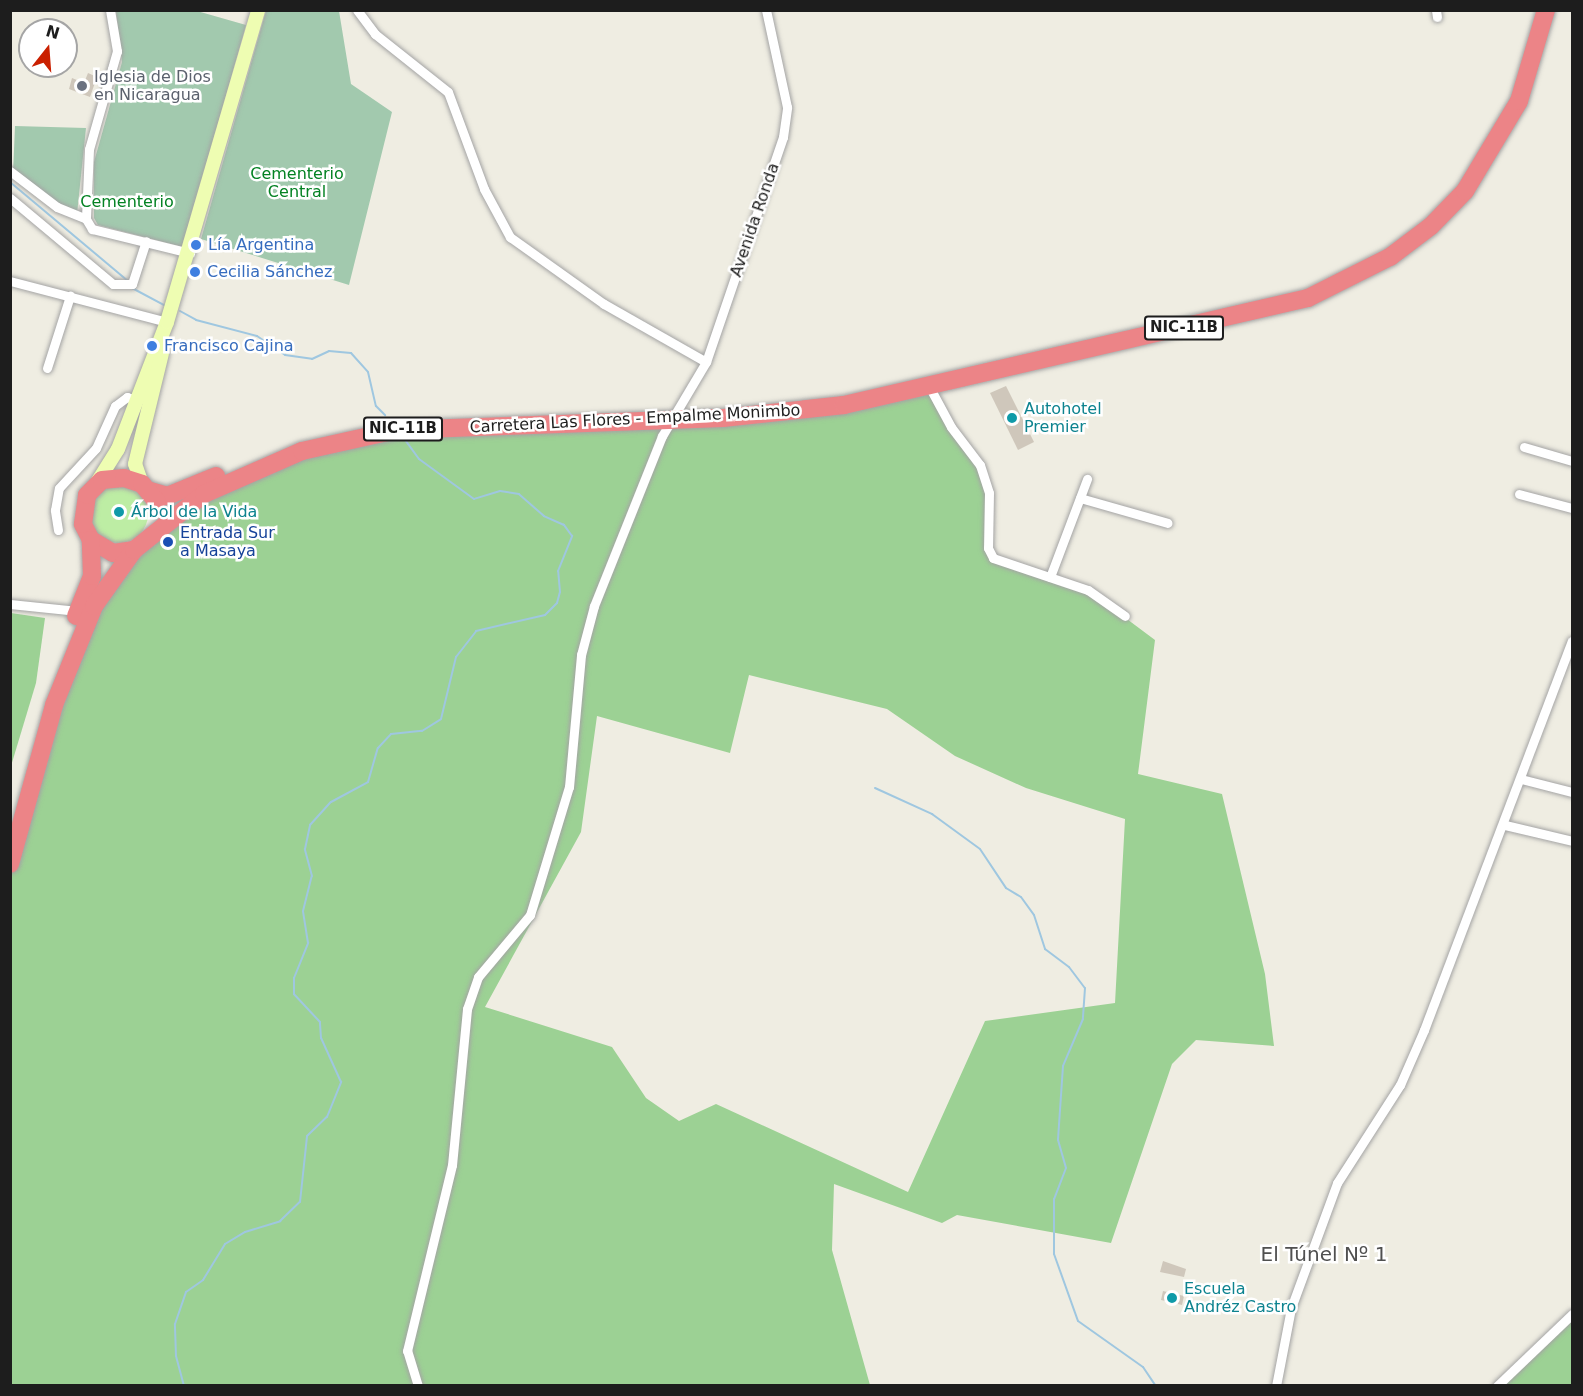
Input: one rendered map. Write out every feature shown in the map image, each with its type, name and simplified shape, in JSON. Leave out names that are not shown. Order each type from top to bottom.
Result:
[{"type":"highway","name":"Carretera Las Flores - Empalme Monimbo","points":[[156,528],[230,481],[334,441],[397,430],[677,414],[846,397],[1254,302],[1332,278],[1396,241],[1461,182],[1506,108],[1528,49],[1536,10]]},
{"type":"highway","name":"Carretera Las Flores - Empalme Monimbo","points":[[147,488],[170,495],[305,437],[362,426],[804,411],[930,388],[1279,307],[1334,289],[1371,270],[1449,210],[1475,177],[1519,100],[1546,10]]},
{"type":"highway","name":"NIC-11B","points":[[96,484],[117,477],[147,488]]},
{"type":"highway","points":[[10,824],[78,611],[92,576],[91,540],[84,507],[96,484]]},
{"type":"highway","points":[[147,488],[160,510],[156,528]]},
{"type":"highway","name":"NIC-11B","points":[[10,864],[54,705],[76,645],[94,606],[134,550],[156,528]]},
{"type":"highway","points":[[91,540],[107,551],[134,550]]},
{"type":"street","points":[[110,10],[117,51],[89,149],[86,219],[92,229],[190,253]]},
{"type":"street","points":[[96,484],[112,460],[167,322],[190,253],[258,10]]},
{"type":"street","points":[[357,10],[375,34],[448,92],[484,189],[510,237],[604,304],[706,362]]},
{"type":"street","name":"Avenida Ronda","points":[[417,1386],[407,1352],[452,1165],[467,1009],[478,977],[530,915],[558,835],[569,787],[581,655],[594,606],[677,414],[706,362],[783,137],[787,107],[766,10]]},
{"type":"street","points":[[10,171],[57,207],[86,219]]},
{"type":"street","points":[[10,198],[114,284],[132,284],[146,241]]},
{"type":"street","points":[[10,281],[167,322]]},
{"type":"street","points":[[47,368],[70,296]]},
{"type":"street","points":[[147,488],[135,464],[167,322]]},
{"type":"street","points":[[930,388],[951,427],[980,465],[989,493],[988,548],[993,558],[1088,590],[1125,616]]},
{"type":"street","points":[[58,530],[55,510],[59,488],[96,448],[115,406],[127,397],[136,400]]},
{"type":"street","points":[[1524,447],[1572,461]]},
{"type":"street","points":[[1050,577],[1087,479]]},
{"type":"street","points":[[1519,494],[1572,508]]},
{"type":"street","points":[[1080,498],[1168,524]]},
{"type":"street","points":[[10,604],[78,611]]},
{"type":"street","points":[[1276,1386],[1291,1308],[1338,1183],[1400,1085],[1505,825],[1572,641]]},
{"type":"street","points":[[1521,779],[1572,792]]},
{"type":"street","points":[[1505,825],[1572,842]]},
{"type":"street","points":[[1497,1386],[1572,1314]]},
{"type":"green space","name":"Cementerio","points":[[116,11],[197,11],[246,25],[183,247],[98,225],[94,218],[94,162],[122,62]]},
{"type":"green space","name":"Cementerio Central","points":[[266,11],[339,11],[351,84],[392,112],[349,285],[201,239]]},
{"type":"green space","points":[[15,126],[86,128],[77,214],[68,213],[13,174]]},
{"type":"green space","points":[[930,388],[980,465],[989,493],[993,558],[1088,590],[1155,640],[1138,774],[1222,794],[1265,974],[1274,1046],[1196,1040],[1172,1064],[1111,1243],[957,1215],[942,1223],[834,1184],[832,1250],[870,1385],[11,1386],[11,860],[85,625],[176,512],[334,441],[723,418]],"holes":[[[749,675],[887,709],[955,756],[1026,788],[1125,819],[1115,1003],[985,1021],[908,1192],[716,1104],[679,1121],[646,1098],[612,1047],[485,1007],[581,832],[597,716],[730,753]]]},
{"type":"green space","points":[[113,485],[125,485],[140,493],[148,508],[148,520],[140,535],[125,543],[113,543],[98,535],[90,520],[90,508],[98,493]]},
{"type":"green space","points":[[11,613],[45,618],[36,683],[11,766]]},
{"type":"green space","points":[[1572,1314],[1572,1385],[1497,1385]]},
{"type":"building","name":"Iglesia de Dios en Nicaragua","points":[[88,73],[97,77],[90,97],[69,89],[72,78],[84,83]]},
{"type":"building","name":"Autohotel Premier","points":[[1006,386],[1034,442],[1018,450],[990,393]]},
{"type":"building","points":[[1163,1261],[1186,1269],[1184,1277],[1160,1272]]},
{"type":"building","name":"Escuela Andréz Castro","points":[[1163,1291],[1184,1296],[1182,1305],[1161,1300]]},
{"type":"waterway","points":[[10,182],[128,281]]},
{"type":"waterway","points":[[132,288],[166,306]]},
{"type":"waterway","points":[[180,311],[196,320],[257,336],[285,355],[312,359],[329,351],[351,353],[368,372],[376,406],[385,415]]},
{"type":"waterway","points":[[184,1386],[176,1356],[175,1324],[186,1292],[203,1280],[225,1244],[245,1232],[280,1221],[300,1202],[307,1136],[327,1117],[341,1082],[321,1038],[320,1022],[294,994],[294,978],[308,943],[303,911],[312,876],[305,849],[310,825],[331,802],[368,782],[378,748],[391,734],[422,731],[441,719],[456,657],[476,631],[545,615],[557,603],[560,592],[558,571],[572,536],[564,525],[544,516],[519,494],[500,491],[474,499],[419,459],[402,436]]},
{"type":"waterway","points":[[875,788],[932,814],[980,849],[1006,888],[1021,897],[1034,915],[1045,949],[1069,967],[1085,988],[1083,1019],[1063,1066],[1058,1140],[1066,1168],[1054,1199],[1054,1254],[1078,1321],[1143,1367],[1156,1386]]},
{"type":"place","name":"Iglesia de Dios en Nicaragua","points":[[82,86]]},
{"type":"place","name":"Lía Argentina","points":[[196,245]]},
{"type":"place","name":"Cecilia Sánchez","points":[[195,272]]},
{"type":"place","name":"Francisco Cajina","points":[[152,346]]},
{"type":"place","name":"Autohotel Premier","points":[[1012,418]]},
{"type":"place","name":"Árbol de la Vida","points":[[119,512]]},
{"type":"place","name":"Entrada Sur a Masaya","points":[[168,542]]},
{"type":"place","name":"Escuela Andréz Castro","points":[[1172,1298]]},
{"type":"district","name":"El Túnel Nº 1","points":[[1324,1254]]}]
